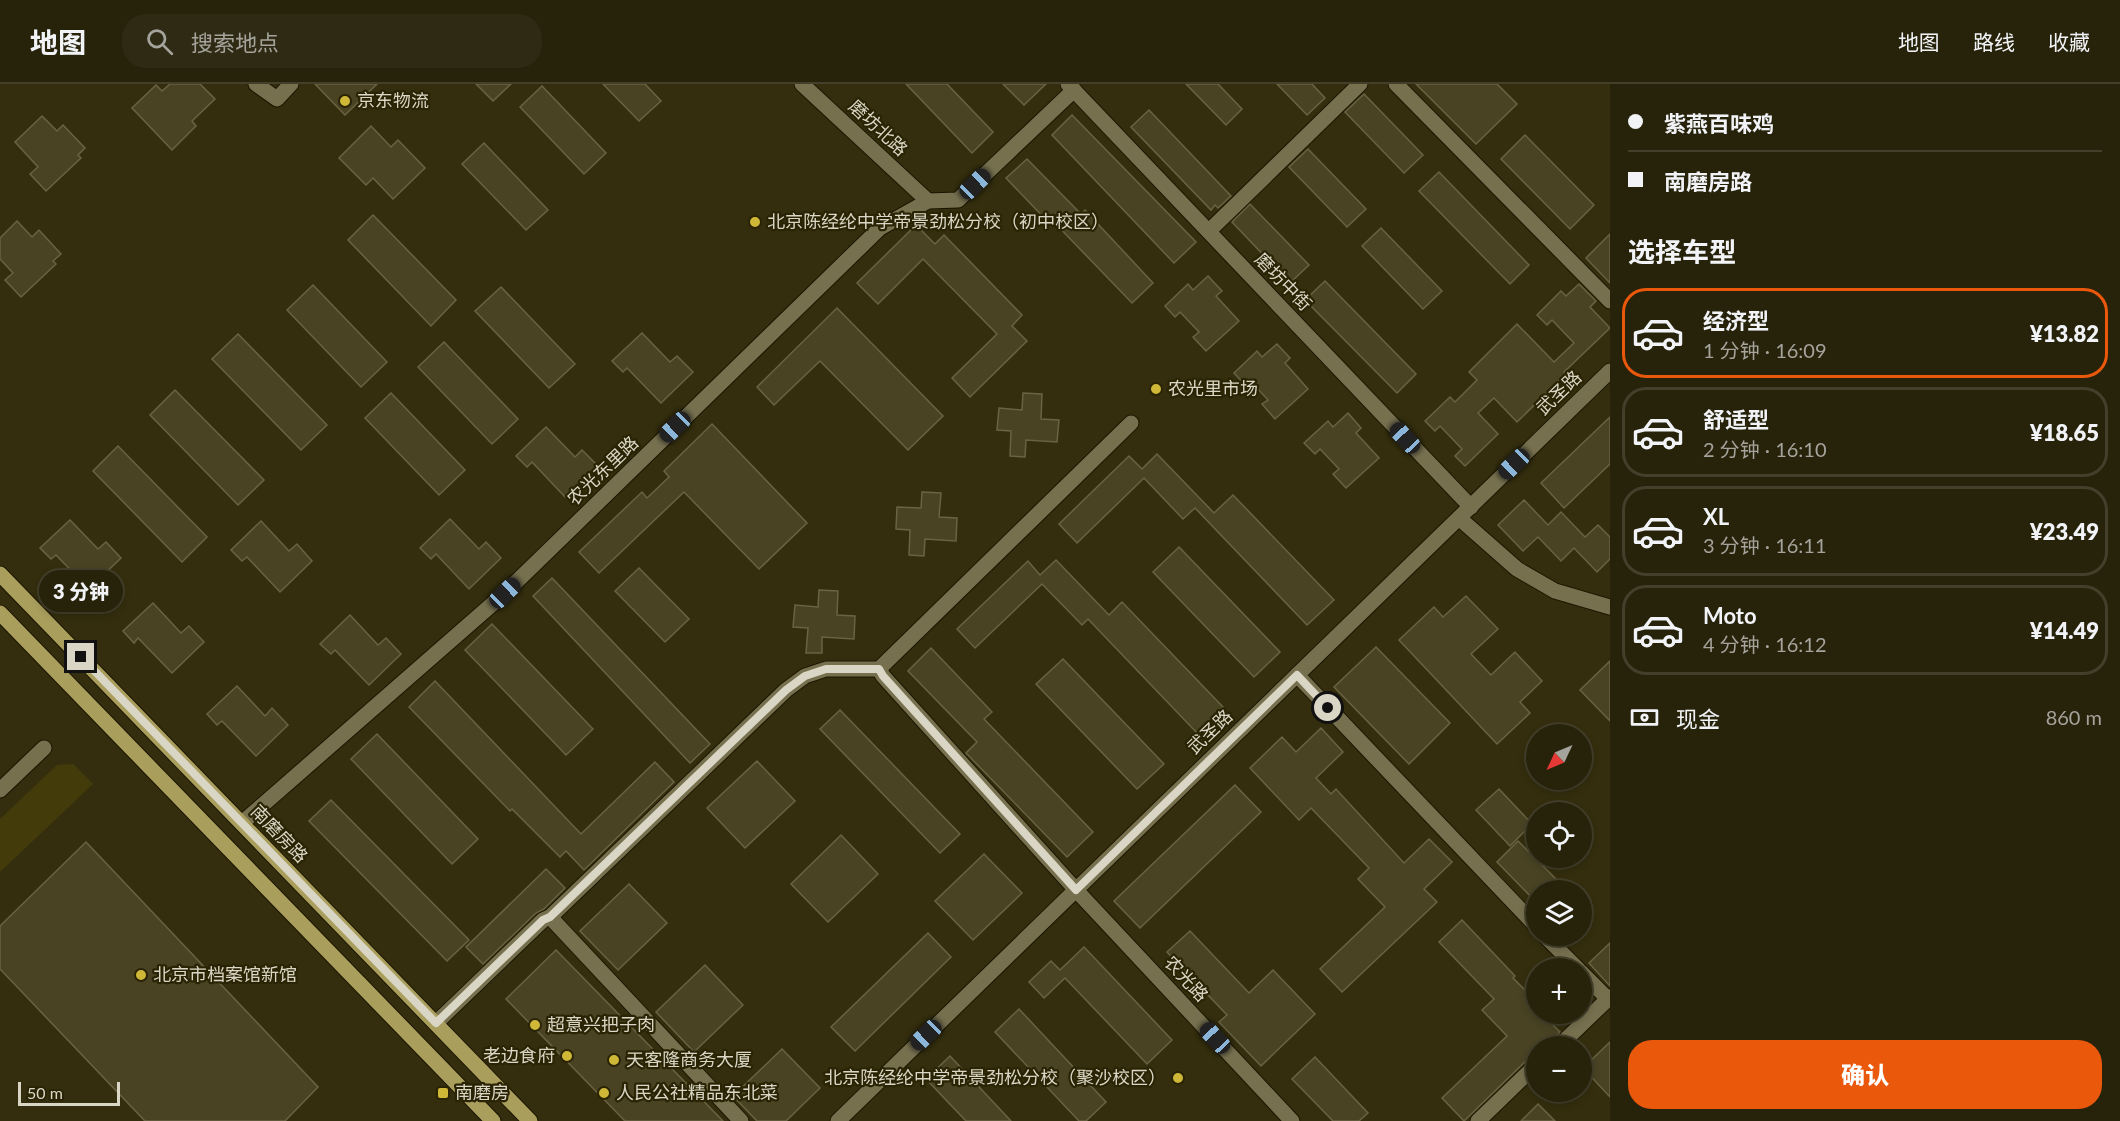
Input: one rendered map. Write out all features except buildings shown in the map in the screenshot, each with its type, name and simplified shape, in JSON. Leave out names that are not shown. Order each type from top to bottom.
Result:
[{"type":"main road","name":"南磨房路","points":[[0,574],[530,1121]]},
{"type":"main road","points":[[0,613],[493,1121]]},
{"type":"street","points":[[256,84],[277,99],[291,84]]},
{"type":"street","name":"磨坊北路","points":[[802,84],[927,201]]},
{"type":"street","points":[[1209,231],[1360,84]]},
{"type":"street","points":[[1396,84],[1610,301]]},
{"type":"street","name":"农光东里路","points":[[242,823],[505,593],[880,228],[927,201],[958,200],[1071,87]]},
{"type":"street","name":"磨坊中街","points":[[1071,87],[1470,507]]},
{"type":"street","name":"武圣路","points":[[838,1121],[1610,371]]},
{"type":"street","points":[[436,1023],[786,690],[805,676],[826,669],[879,669],[1131,423]]},
{"type":"street","points":[[1459,518],[1517,569],[1555,591],[1610,607]]},
{"type":"street","name":"农光路","points":[[879,669],[1076,890],[1292,1121]]},
{"type":"street","points":[[1297,675],[1526,915]]},
{"type":"street","points":[[0,790],[44,748]]},
{"type":"street","points":[[550,917],[741,1121]]},
{"type":"street","points":[[1555,946],[1566,958]]},
{"type":"street","points":[[1569,1036],[1609,998],[1592,983]]},
{"type":"street","points":[[1478,1121],[1526,1075]]},
{"type":"shaded area","points":[[73,764],[93,784],[0,872],[0,819],[57,765]]},
{"type":"place","name":"京东物流","points":[[345,101]]},
{"type":"place","name":"北京陈经纶中学帝景劲松分校（初中校区）","points":[[755,222]]},
{"type":"place","name":"农光里市场","points":[[1156,389]]},
{"type":"place","name":"北京市档案馆新馆","points":[[141,975]]},
{"type":"place","name":"超意兴把子肉","points":[[535,1025]]},
{"type":"place","name":"老边食府","points":[[567,1056]]},
{"type":"place","name":"天客隆商务大厦","points":[[614,1060]]},
{"type":"place","name":"北京陈经纶中学帝景劲松分校（聚沙校区）","points":[[1178,1078]]},
{"type":"place","name":"南磨房","points":[[443,1093]]},
{"type":"place","name":"人民公社精品东北菜","points":[[604,1093]]},
{"type":"route","points":[[81,657],[436,1023],[786,690],[805,676],[826,669],[879,669],[1076,890],[1297,675],[1328,708]]}]
